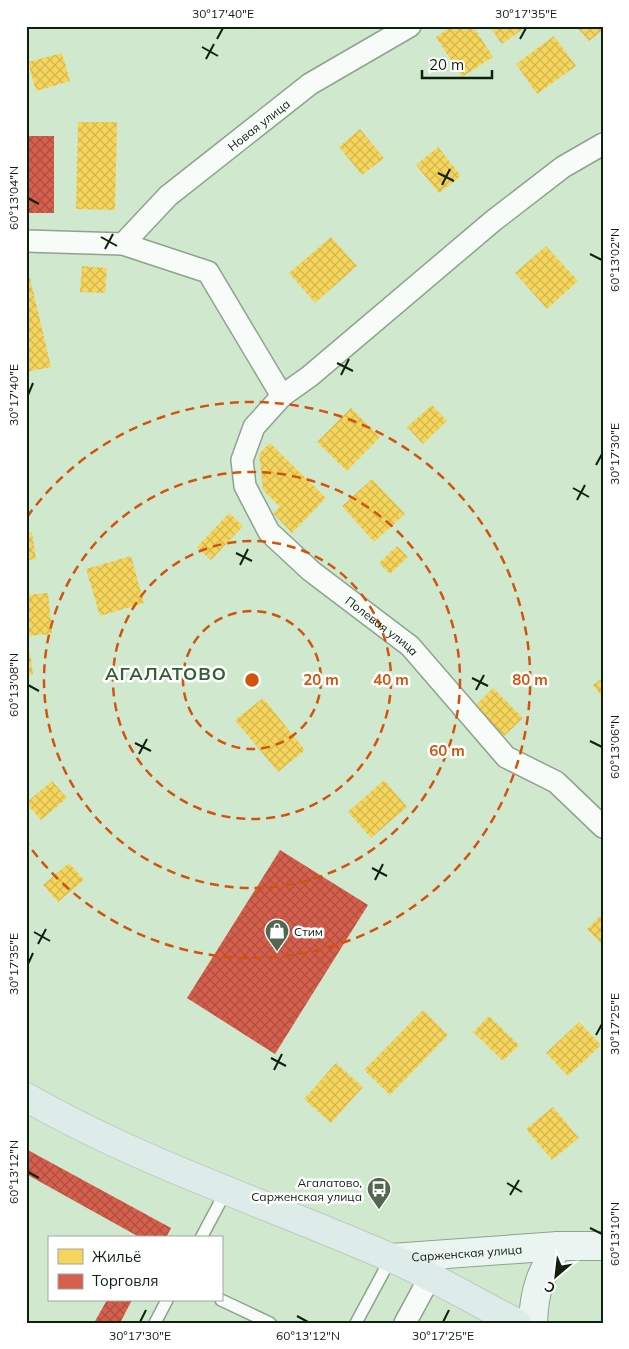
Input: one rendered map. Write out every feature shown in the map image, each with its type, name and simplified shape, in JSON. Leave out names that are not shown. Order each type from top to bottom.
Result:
[{"type":"main road","points":[[26,1097],[64,1118],[226,1191],[391,1258],[516,1323]]},
{"type":"main road","points":[[533,1323],[537,1286],[546,1265],[558,1246]]},
{"type":"main road","name":"Сарженская улица","points":[[391,1258],[558,1246],[603,1246]]},
{"type":"street","name":"Новая улица","points":[[123,244],[168,196],[310,84],[410,26]]},
{"type":"street","name":"Полевая улица","points":[[603,144],[563,167],[493,221],[310,376],[282,396],[254,427],[242,460],[245,486],[269,532],[311,571],[410,646],[506,757],[556,782],[603,827]]},
{"type":"street","points":[[26,241],[123,244],[208,272],[282,396]]},
{"type":"street","points":[[405,1323],[430,1277]]},
{"type":"lane","points":[[202,1236],[226,1191]]},
{"type":"lane","points":[[356,1323],[391,1258]]},
{"type":"lane","points":[[222,1300],[270,1323]]},
{"type":"lane","points":[[155,1323],[166,1302]]},
{"type":"building: Жильё","points":[[452,26],[473,26],[493,57],[462,77],[436,37]]},
{"type":"building: Жильё","points":[[489,26],[527,26],[502,44]]},
{"type":"building: Жильё","points":[[576,26],[603,26],[603,30],[589,41]]},
{"type":"building: Жильё","points":[[554,36],[576,66],[537,94],[516,64]]},
{"type":"building: Жильё","points":[[62,53],[70,81],[36,91],[28,62]]},
{"type":"building: Жильё","points":[[78,122],[117,122],[115,210],[76,209]]},
{"type":"building: Жильё","points":[[360,129],[384,158],[362,175],[339,147]]},
{"type":"building: Жильё","points":[[438,147],[461,176],[439,193],[416,165]]},
{"type":"building: Жильё","points":[[331,237],[357,266],[315,303],[289,273]]},
{"type":"building: Жильё","points":[[546,246],[578,281],[547,309],[515,273]]},
{"type":"building: Жильё","points":[[82,266],[107,268],[105,293],[80,292]]},
{"type":"building: Жильё","points":[[26,278],[30,278],[51,367],[26,372]]},
{"type":"building: Жильё","points":[[432,405],[447,421],[423,444],[407,427]]},
{"type":"building: Жильё","points":[[351,408],[380,437],[347,471],[317,442]]},
{"type":"building: Жильё","points":[[270,443],[326,498],[292,533],[273,513],[280,507],[263,490],[259,454]]},
{"type":"building: Жильё","points":[[372,479],[405,514],[374,542],[342,506]]},
{"type":"building: Жильё","points":[[229,513],[243,526],[211,560],[197,547]]},
{"type":"building: Жильё","points":[[32,532],[36,559],[26,560],[26,533]]},
{"type":"building: Жильё","points":[[397,546],[408,557],[390,574],[379,563]]},
{"type":"building: Жильё","points":[[131,556],[144,603],[100,616],[86,569]]},
{"type":"building: Жильё","points":[[48,593],[52,634],[26,636],[26,595]]},
{"type":"building: Жильё","points":[[30,652],[33,675],[26,675],[26,653]]},
{"type":"building: Жильё","points":[[603,678],[603,698],[593,685]]},
{"type":"building: Жильё","points":[[493,688],[523,718],[504,736],[475,706]]},
{"type":"building: Жильё","points":[[263,698],[305,750],[278,772],[235,720]]},
{"type":"building: Жильё","points":[[384,780],[407,807],[371,838],[348,812]]},
{"type":"building: Жильё","points":[[52,781],[67,798],[41,820],[26,803]]},
{"type":"building: Жильё","points":[[69,863],[84,880],[58,902],[43,885]]},
{"type":"building: Жильё","points":[[603,913],[603,945],[587,929]]},
{"type":"building: Жильё","points":[[423,1010],[448,1035],[390,1095],[364,1070]]},
{"type":"building: Жильё","points":[[489,1016],[519,1045],[503,1061],[473,1032]]},
{"type":"building: Жильё","points":[[579,1022],[601,1045],[568,1076],[546,1053]]},
{"type":"building: Жильё","points":[[336,1063],[363,1087],[331,1123],[304,1099]]},
{"type":"building: Жильё","points":[[553,1107],[579,1138],[552,1160],[526,1129]]},
{"type":"building: Торговля","points":[[26,136],[54,136],[54,213],[26,213]]},
{"type":"building: Торговля","name":"Стим","points":[[280,850],[368,905],[275,1054],[187,998]]},
{"type":"building: Торговля","points":[[26,1149],[171,1228],[167,1236],[137,1236],[26,1174]]},
{"type":"building: Торговля","points":[[106,1302],[131,1302],[120,1323],[94,1323]]},
{"type":"place","name":"Стим","points":[[277,952]]},
{"type":"place","name":"Агалатово, Сарженская улица","points":[[379,1210]]},
{"type":"district","name":"АГАЛАТОВО","points":[[166,673]]}]
